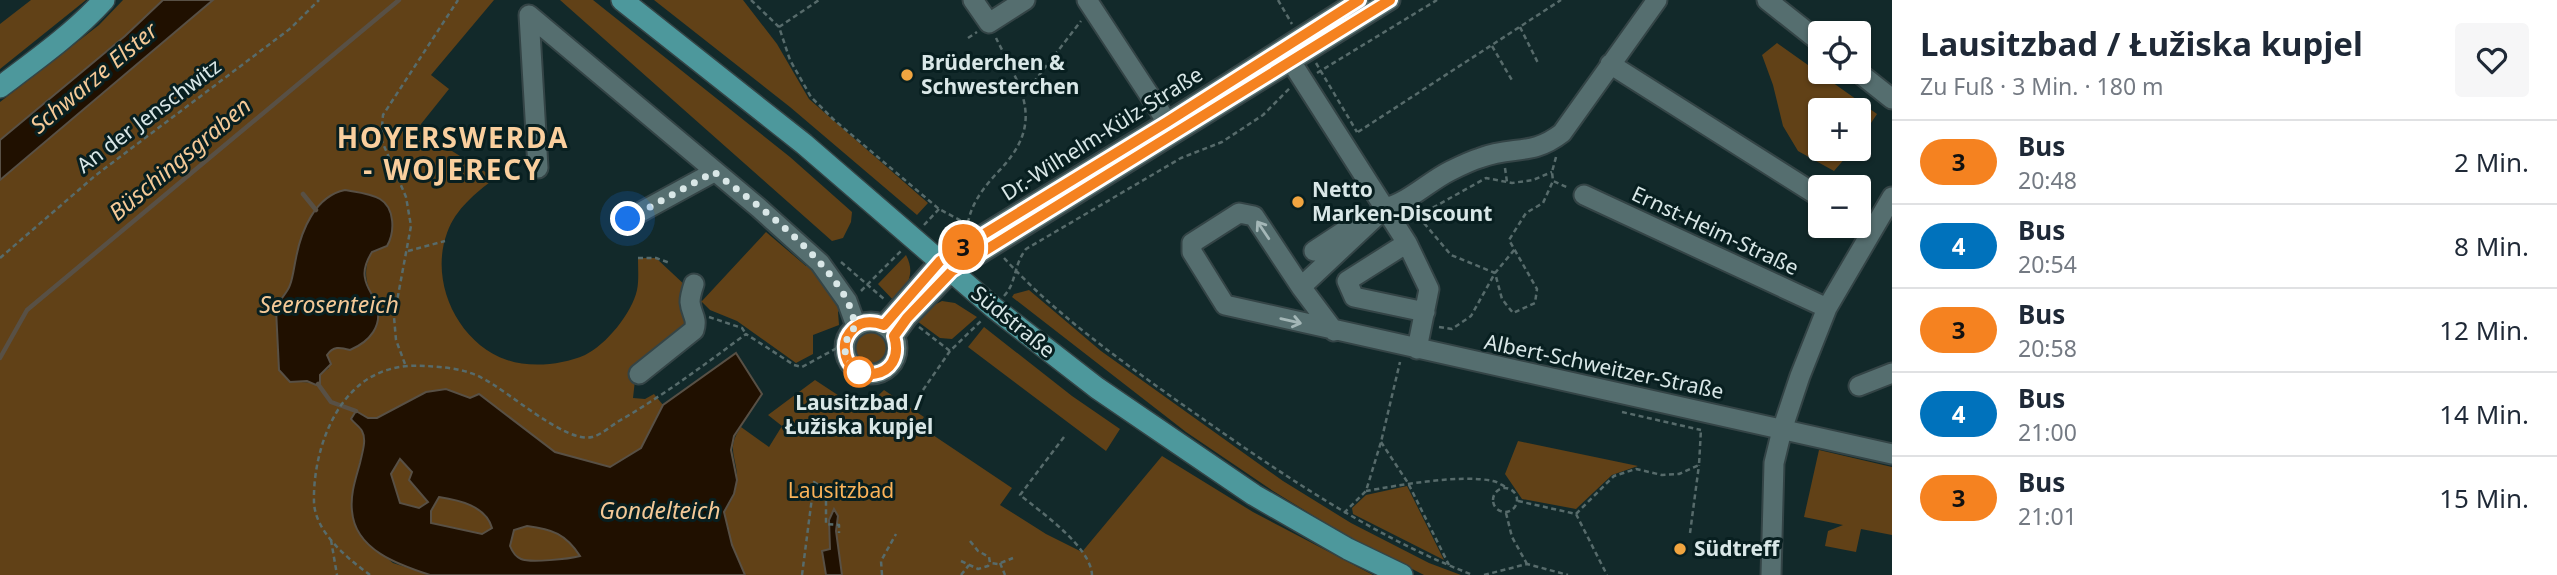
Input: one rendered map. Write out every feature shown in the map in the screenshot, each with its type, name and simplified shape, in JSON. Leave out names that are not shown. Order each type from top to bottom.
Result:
[{"type":"main road","points":[[0,87],[92,14],[104,0]]},
{"type":"main road","name":"Südstraße","points":[[622,0],[804,144],[994,308],[1097,388],[1254,495],[1348,549],[1402,575]]},
{"type":"street","points":[[973,0],[989,23],[1025,0]]},
{"type":"street","name":"Dr.-Wilhelm-Külz-Straße","points":[[946,266],[1287,55],[1359,0]]},
{"type":"street","name":"Dr.-Wilhelm-Külz-Straße","points":[[889,330],[907,318],[974,230],[1390,0]]},
{"type":"street","points":[[1314,251],[1387,206],[1478,158],[1492,153],[1534,149],[1550,142],[1562,133],[1657,0]]},
{"type":"street","points":[[1768,0],[1808,32]]},
{"type":"street","points":[[1090,5],[1167,122]]},
{"type":"street","points":[[538,168],[528,15],[820,262],[848,301],[856,326]]},
{"type":"street","points":[[1287,55],[1387,206],[1429,289],[1424,318],[1411,348]]},
{"type":"street","points":[[1610,64],[1808,189]]},
{"type":"street","points":[[1871,82],[1892,99]]},
{"type":"street","points":[[628,219],[714,172]]},
{"type":"street","name":"Ernst-Heim-Straße","points":[[1584,195],[1827,308]]},
{"type":"street","points":[[1871,219],[1890,202]]},
{"type":"street","points":[[1301,287],[1387,206]]},
{"type":"street","name":"Albert-Schweitzer-Straße","points":[[1334,331],[1254,216],[1239,213],[1192,243],[1192,252],[1225,305],[1334,331],[1892,454]]},
{"type":"street","points":[[1771,575],[1774,463],[1782,430],[1827,308],[1859,238]]},
{"type":"street","points":[[1407,243],[1346,281],[1354,297],[1424,318]]},
{"type":"street","points":[[639,374],[694,330],[696,315],[691,306],[694,284]]},
{"type":"street","points":[[874,322],[889,330],[897,346],[896,357],[889,368],[868,375],[853,368],[845,353],[845,342],[856,326],[874,322]]},
{"type":"street","points":[[1858,386],[1892,373]]},
{"type":"path","name":"An der Jenschwitz","points":[[0,258],[96,175],[291,28],[319,0]]},
{"type":"path","points":[[370,575],[352,562],[323,529],[315,511],[314,487],[321,446],[342,401],[367,377],[405,364],[396,340],[394,317],[411,226],[406,197],[381,139],[383,115],[458,0]]},
{"type":"path","points":[[751,0],[779,27],[789,60],[811,97],[939,209],[974,230]]},
{"type":"path","points":[[779,27],[819,0]]},
{"type":"path","points":[[1278,0],[1296,31]]},
{"type":"path","points":[[1437,0],[1285,91],[1263,115],[1222,142],[1181,158],[1026,249],[1014,269],[1091,336],[1151,382],[1344,513],[1450,566],[1474,575]]},
{"type":"path","points":[[1321,71],[1358,132],[1561,0]]},
{"type":"path","points":[[1023,96],[1083,20],[1090,5]]},
{"type":"path","points":[[968,38],[989,23],[1028,111],[1026,128],[1014,157],[977,198],[970,214],[974,230]]},
{"type":"path","points":[[1520,27],[1539,65]]},
{"type":"path","points":[[1492,46],[1513,82]]},
{"type":"path","points":[[1495,273],[1502,299],[1513,313],[1535,303],[1538,289],[1509,240],[1526,213],[1543,202],[1553,181],[1552,172],[1562,133]]},
{"type":"path","points":[[1418,216],[1486,178],[1512,183],[1533,180],[1552,172]]},
{"type":"path","points":[[1553,181],[1584,195]]},
{"type":"path","points":[[1387,206],[1418,216],[1451,256],[1495,273]]},
{"type":"path","points":[[408,251],[445,241]]},
{"type":"path","points":[[867,286],[908,243]]},
{"type":"path","points":[[1424,318],[1452,329],[1471,316],[1495,273],[1515,250]]},
{"type":"path","points":[[638,258],[656,258],[670,263]]},
{"type":"path","points":[[696,315],[701,314],[742,328],[746,334]]},
{"type":"path","points":[[1344,513],[1366,491],[1411,348]]},
{"type":"path","points":[[922,390],[950,351]]},
{"type":"path","points":[[1690,533],[1699,465],[1702,412]]},
{"type":"path","points":[[1064,437],[1020,495],[1083,552],[1092,567],[1092,575]]},
{"type":"path","points":[[1381,442],[1408,483],[1450,566]]},
{"type":"path","points":[[1576,514],[1614,476],[1636,469],[1662,475],[1679,474],[1699,465]]},
{"type":"path","points":[[1366,491],[1408,483],[1494,481],[1516,494],[1518,501],[1513,510],[1506,513]]},
{"type":"path","points":[[802,575],[814,482],[827,490],[826,524],[839,525],[839,533]]},
{"type":"path","points":[[1508,488],[1499,490],[1493,500],[1496,508],[1506,513],[1513,537],[1527,564]]},
{"type":"path","points":[[1518,501],[1576,514]]},
{"type":"path","points":[[1576,514],[1606,575]]},
{"type":"path","points":[[882,575],[881,561],[896,534]]},
{"type":"path","points":[[331,538],[337,575]]},
{"type":"path","points":[[970,541],[990,562]]},
{"type":"path","points":[[990,562],[1000,563],[1013,558]]},
{"type":"path","points":[[961,561],[983,569],[990,562]]},
{"type":"path","points":[[1000,563],[1004,575]]},
{"type":"path","points":[[1484,575],[1527,564],[1568,575]]},
{"type":"path","points":[[961,575],[969,565]]},
{"type":"green space","points":[[31,0],[86,0],[0,69],[0,24]]},
{"type":"green space","points":[[123,0],[163,0],[125,36],[0,140],[0,102],[99,25]]},
{"type":"green space","points":[[213,0],[494,0],[431,75],[449,89],[417,129],[495,178],[455,216],[442,252],[445,290],[452,308],[474,340],[507,360],[526,364],[556,363],[585,355],[609,336],[630,308],[637,290],[638,258],[656,258],[702,301],[766,232],[806,266],[823,255],[847,301],[838,312],[839,325],[813,335],[813,354],[796,363],[737,321],[710,310],[702,302],[703,315],[636,371],[633,398],[645,399],[654,394],[663,405],[641,448],[610,467],[555,452],[479,394],[470,398],[446,389],[426,392],[377,418],[351,419],[363,431],[364,443],[352,496],[352,514],[363,538],[393,563],[430,575],[0,575],[0,180]],"holes":[[[338,192],[379,250],[372,252],[366,273],[376,305],[350,350],[337,348],[329,351],[329,368],[320,375],[320,383],[301,382],[279,370],[278,304],[290,286],[305,234],[315,212]]]},
{"type":"green space","points":[[560,0],[593,0],[790,157],[852,212],[851,222],[843,238],[832,241]]},
{"type":"green space","points":[[654,0],[743,0],[777,44],[809,99],[928,203],[917,215],[790,107]]},
{"type":"green space","points":[[1777,43],[1808,65],[1808,84],[1835,84],[1854,98],[1808,98],[1808,157],[1798,151],[1783,126],[1762,55]]},
{"type":"green space","points":[[1871,110],[1877,114],[1871,123]]},
{"type":"green space","points":[[1816,161],[1843,161],[1834,171]]},
{"type":"green space","points":[[906,255],[910,274],[895,302],[878,284]]},
{"type":"green space","points":[[1029,290],[1101,351],[1283,481],[1351,523],[1429,563],[1461,575],[1424,575],[1345,535],[1273,491],[1186,432],[1012,297]]},
{"type":"green space","points":[[942,301],[955,303],[977,317],[952,339],[940,338],[917,321],[930,307]]},
{"type":"green space","points":[[984,327],[1072,396],[1120,429],[1106,451],[968,347]]},
{"type":"green space","points":[[870,330],[882,336],[888,348],[882,360],[870,366],[858,360],[852,348],[858,336]]},
{"type":"green space","name":"Lausitzbad","points":[[815,380],[862,411],[884,390],[924,417],[918,425],[1012,488],[1000,505],[1046,534],[1082,552],[1162,456],[1253,512],[1373,575],[745,575],[732,545],[724,512],[733,497],[736,485],[733,448],[736,435],[741,427],[769,447],[782,426],[768,415]]},
{"type":"green space","points":[[1518,441],[1638,466],[1612,475],[1576,509],[1522,499],[1505,474]]},
{"type":"green space","points":[[1819,450],[1892,467],[1892,535],[1861,529],[1856,552],[1825,546],[1828,531],[1843,525],[1804,517]]},
{"type":"green space","points":[[401,459],[413,473],[410,481],[428,502],[419,508],[400,503],[391,474]]},
{"type":"green space","points":[[1407,486],[1444,560],[1353,514],[1352,508],[1366,495]]},
{"type":"green space","points":[[439,497],[478,509],[489,520],[492,528],[482,534],[431,523],[431,511]]},
{"type":"green space","points":[[527,526],[558,534],[581,557],[541,561],[519,558],[510,546],[514,530]]},
{"type":"water","name":"Schwarze Elster","points":[[163,0],[213,0],[0,180],[0,140],[125,36]]},
{"type":"water","name":"Seerosenteich","points":[[345,190],[380,199],[391,214],[390,240],[387,246],[372,252],[365,271],[367,285],[378,311],[376,326],[369,338],[357,347],[350,350],[337,348],[329,352],[327,355],[331,364],[320,375],[320,384],[307,381],[290,382],[279,370],[276,309],[290,285],[298,248],[311,216],[325,199]]},
{"type":"water","name":"Gondelteich","points":[[736,353],[762,394],[734,436],[731,450],[737,480],[734,494],[724,512],[732,545],[745,575],[430,575],[380,554],[361,536],[355,525],[352,498],[364,442],[362,431],[351,419],[356,411],[368,418],[377,418],[426,392],[446,389],[470,398],[479,394],[555,452],[610,467],[641,448],[663,405]],"holes":[[[400,459],[412,472],[409,480],[428,502],[419,508],[400,503],[391,474]],[[439,497],[455,500],[478,509],[489,520],[492,528],[482,534],[431,523],[431,511]],[[527,526],[551,531],[569,542],[580,556],[541,561],[521,559],[514,554],[510,546],[514,530]]]},
{"type":"water","points":[[834,509],[838,516],[836,531],[842,575],[826,575],[822,551],[830,549],[829,520]]},
{"type":"waterway","name":"Büschingsgraben","points":[[0,358],[27,310],[399,0]]},
{"type":"waterway","points":[[303,194],[316,210]]},
{"type":"waterway","points":[[318,384],[331,402],[356,411]]},
{"type":"bus line","name":"3","points":[[1359,0],[940,261],[884,325],[863,323],[848,334],[845,342],[848,362],[858,372],[868,375],[889,368],[896,357],[894,336],[907,318],[952,271],[1390,0]]},
{"type":"place","name":"Brüderchen & Schwesterchen","points":[[907,75]]},
{"type":"place","name":"Netto Marken-Discount","points":[[1298,202]]},
{"type":"place","name":"Lausitzbad / Łužiska kupjel","points":[[859,372]]},
{"type":"place","name":"Südtreff","points":[[1680,549]]},
{"type":"district","name":"HOYERSWERDA - WOJERECY","points":[[453,154]]},
{"type":"route","points":[[628,219],[714,172],[820,262],[848,301],[856,326],[848,334],[845,353],[848,362],[859,372]]}]
